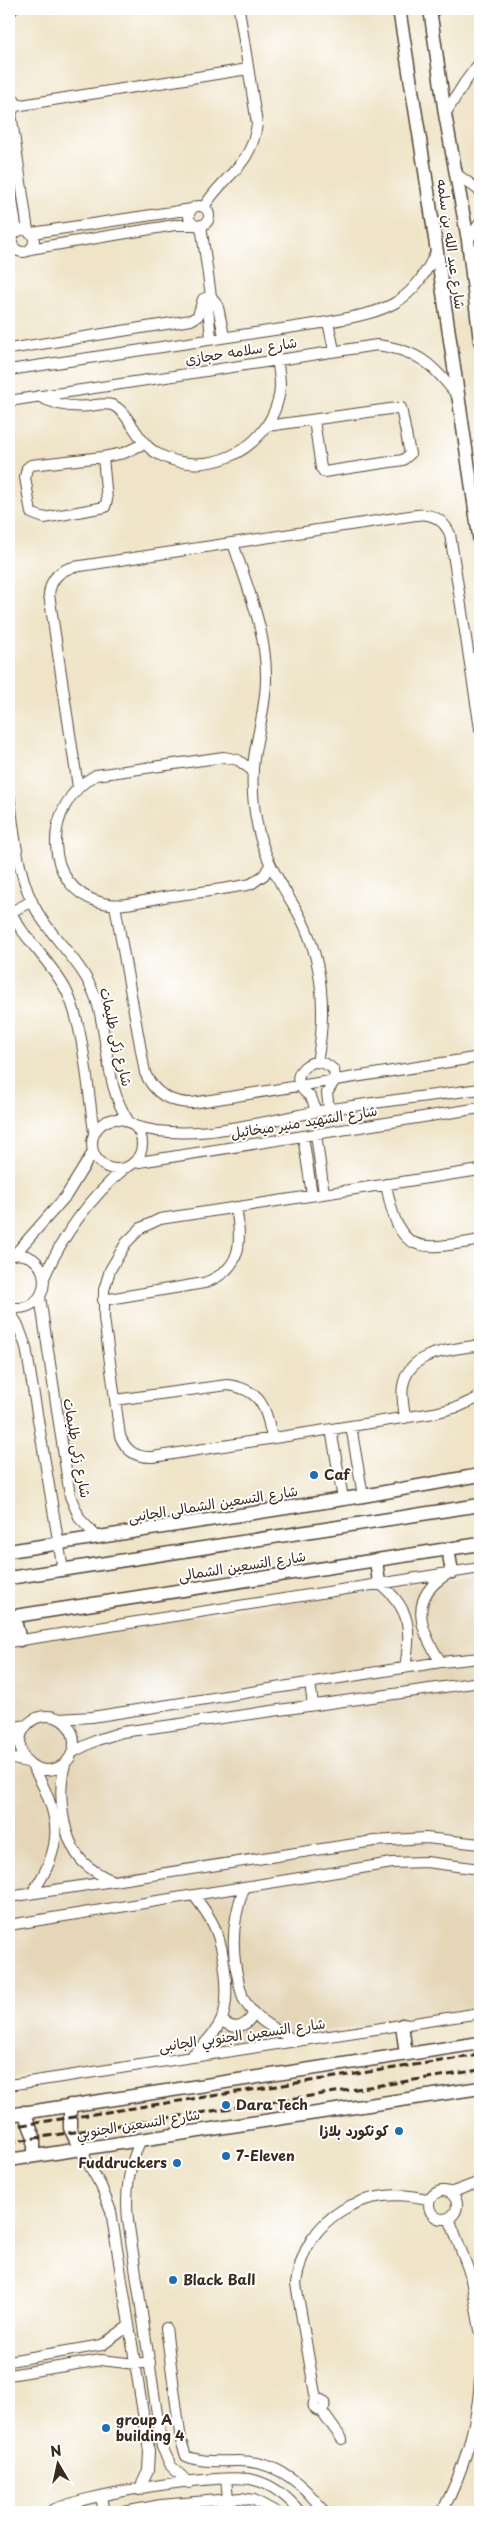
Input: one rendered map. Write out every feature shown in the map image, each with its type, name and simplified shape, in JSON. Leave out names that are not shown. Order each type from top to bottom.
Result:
[{"type":"main road","name":"شارع عبد الله بن سلمه","points":[[399,9],[480,543]]},
{"type":"main road","name":"شارع عبد الله بن سلمه","points":[[430,9],[468,240],[480,341]]},
{"type":"main road","name":"شارع التسعين الشمالى الجانبى","points":[[9,1551],[480,1476]]},
{"type":"main road","name":"شارع التسعين الشمالى","points":[[9,1578],[480,1505]]},
{"type":"main road","name":"شارع التسعين الشمالى","points":[[10,1616],[480,1544]]},
{"type":"main road","points":[[448,1549],[452,1572]]},
{"type":"main road","points":[[376,1560],[379,1584]]},
{"type":"main road","points":[[10,1616],[14,1641]]},
{"type":"main road","points":[[402,2025],[406,2054]]},
{"type":"main road","name":"شارع التسعين الجنوبي","points":[[9,2115],[480,2043]]},
{"type":"main road","name":"شارع التسعين الجنوبي","points":[[9,2160],[480,2088]]},
{"type":"main road","points":[[70,2105],[70,2128],[80,2149]]},
{"type":"main road","points":[[24,2112],[34,2137],[34,2156]]},
{"type":"street","points":[[9,14],[13,9]]},
{"type":"street","points":[[204,207],[215,189],[240,166],[253,142],[257,124],[239,9]]},
{"type":"street","points":[[446,114],[465,82],[480,62]]},
{"type":"street","points":[[12,111],[248,69]]},
{"type":"street","points":[[9,93],[13,97],[12,111],[30,232],[34,239],[30,249]]},
{"type":"street","points":[[458,175],[480,191]]},
{"type":"street","points":[[9,180],[14,233],[12,249],[20,251],[175,225],[198,225],[208,217],[208,212],[204,207],[198,206],[192,209],[14,233]]},
{"type":"street","points":[[192,209],[189,218],[198,225],[211,296],[218,307],[224,336]]},
{"type":"street","points":[[468,240],[480,223]]},
{"type":"street","name":"شارع سلامه حجازى","points":[[9,370],[224,336],[328,322],[376,313],[392,306],[420,282],[437,250]]},
{"type":"street","points":[[211,296],[208,308],[212,338]]},
{"type":"street","points":[[9,349],[191,320],[198,316],[203,299],[211,296]]},
{"type":"street","points":[[328,322],[334,350]]},
{"type":"street","name":"شارع سلامه حجازى","points":[[9,401],[334,350],[377,345],[397,347],[416,354],[432,365],[458,397]]},
{"type":"street","points":[[38,396],[63,406],[112,405],[120,410],[143,444],[157,454],[191,464],[209,463],[226,459],[242,451],[256,440],[267,426],[279,398],[280,375],[277,359]]},
{"type":"street","points":[[267,426],[401,408],[410,454],[403,460],[322,472],[314,420]]},
{"type":"street","points":[[103,457],[107,500],[105,507],[44,518],[30,513],[25,477],[27,468],[31,465],[103,457],[124,453],[143,444]]},
{"type":"street","points":[[78,787],[50,600],[50,588],[55,578],[63,570],[421,514],[441,521],[448,529],[480,729]]},
{"type":"street","points":[[233,543],[258,618],[266,660],[266,694],[253,771],[255,814],[270,865],[303,924],[318,968],[323,1015],[317,1062]]},
{"type":"street","points":[[253,771],[238,760],[217,758],[96,776],[78,787],[62,807],[56,825],[56,843],[60,862],[69,880],[84,894],[102,903],[115,905],[251,884],[264,875],[270,865]]},
{"type":"street","name":"شارع زكى طليمات","points":[[9,795],[21,871],[32,901],[38,913],[77,962],[90,986],[101,1020],[113,1089],[119,1105],[132,1124]]},
{"type":"street","points":[[32,901],[10,910],[24,935],[57,976],[73,1006],[94,1132],[92,1139],[93,1152],[101,1163],[107,1167],[114,1168],[130,1165]]},
{"type":"street","points":[[115,905],[145,1073],[155,1088],[165,1097],[185,1103],[480,1057]]},
{"type":"street","points":[[300,1086],[301,1072],[308,1065],[317,1062],[331,1066],[334,1070],[335,1080],[327,1094],[329,1110]]},
{"type":"street","points":[[300,1086],[312,1097],[314,1112]]},
{"type":"street","name":"شارع الشهيد منير ميخائيل","points":[[132,1124],[163,1133],[193,1133],[314,1112],[480,1089]]},
{"type":"street","name":"شارع الشهيد منير ميخائيل","points":[[130,1165],[480,1108]]},
{"type":"street","points":[[63,1570],[26,1347],[9,1309],[27,1307],[40,1297],[44,1278],[70,1228],[86,1206],[137,1158],[142,1145],[141,1138],[132,1124],[120,1119],[110,1120],[94,1132]]},
{"type":"street","points":[[316,1134],[324,1193]]},
{"type":"street","points":[[304,1136],[312,1195]]},
{"type":"street","points":[[12,1255],[66,1196],[93,1152]]},
{"type":"street","points":[[480,1170],[171,1216],[141,1228],[126,1243],[115,1261],[107,1280],[103,1300],[122,1442],[126,1448],[138,1456],[153,1456],[405,1418],[446,1410],[480,1397]]},
{"type":"street","points":[[386,1184],[396,1224],[412,1241],[434,1247],[480,1240]]},
{"type":"street","points":[[103,1300],[196,1285],[218,1277],[232,1263],[240,1246],[241,1236],[236,1206]]},
{"type":"street","points":[[12,1255],[27,1256],[37,1262],[44,1278]]},
{"type":"street","name":"شارع زكى طليمات","points":[[40,1297],[70,1496],[80,1519],[97,1537]]},
{"type":"street","points":[[405,1418],[402,1387],[406,1374],[414,1364],[425,1356],[438,1352],[480,1345]]},
{"type":"street","points":[[115,1400],[227,1385],[237,1386],[256,1396],[263,1404],[272,1438]]},
{"type":"street","points":[[352,1426],[363,1496]]},
{"type":"street","points":[[331,1429],[343,1499]]},
{"type":"street","points":[[14,1641],[480,1568]]},
{"type":"street","points":[[441,1662],[425,1637],[421,1611],[431,1587],[452,1572]]},
{"type":"street","points":[[379,1584],[396,1599],[407,1618],[409,1630],[406,1668]]},
{"type":"street","points":[[9,1728],[27,1725],[42,1717],[60,1719],[92,1717],[441,1662],[480,1658]]},
{"type":"street","points":[[73,1752],[97,1740],[122,1732],[480,1682]]},
{"type":"street","points":[[310,1683],[313,1705]]},
{"type":"street","points":[[60,1719],[66,1723],[74,1736],[73,1752],[66,1764],[62,1782],[62,1800],[71,1842],[83,1862],[92,1870],[114,1881]]},
{"type":"street","points":[[27,1725],[22,1733],[20,1743],[22,1753],[50,1801],[56,1832],[50,1864],[32,1893]]},
{"type":"street","points":[[9,1758],[50,1770],[66,1764]]},
{"type":"street","points":[[9,1897],[400,1838],[426,1838],[480,1844]]},
{"type":"street","points":[[9,1925],[195,1897],[392,1863],[426,1862],[480,1869]]},
{"type":"street","points":[[244,1888],[235,1912],[233,1941],[240,1989],[247,2006],[253,2014],[296,2040]]},
{"type":"street","points":[[191,2056],[214,2033],[222,2020],[226,1999],[220,1947],[214,1926],[195,1897]]},
{"type":"street","name":"شارع التسعين الجنوبي الجانبى","points":[[9,2084],[480,2013]]},
{"type":"street","points":[[222,2020],[226,2024],[239,2027],[245,2025],[253,2014]]},
{"type":"street","points":[[141,2139],[130,2165],[127,2196],[150,2362],[162,2447],[171,2466],[189,2483]]},
{"type":"street","points":[[80,2149],[102,2186],[110,2211],[149,2451],[148,2471],[139,2490]]},
{"type":"street","points":[[449,2218],[436,2216],[430,2209],[430,2200],[439,2192],[450,2193],[468,2184],[480,2182]]},
{"type":"street","points":[[449,2218],[456,2211],[457,2206],[450,2193]]},
{"type":"street","points":[[342,2438],[321,2410],[324,2407],[323,2402],[316,2400],[296,2284],[298,2268],[304,2251],[312,2237],[327,2221],[345,2208],[365,2199],[398,2194],[430,2200]]},
{"type":"street","points":[[449,2218],[470,2274],[480,2330]]},
{"type":"street","points":[[9,2361],[102,2345],[129,2326]]},
{"type":"street","points":[[166,2328],[181,2441],[186,2456],[206,2461],[256,2462],[274,2467],[305,2488],[324,2512]]},
{"type":"street","points":[[102,2345],[105,2360]]},
{"type":"street","points":[[9,2375],[105,2360],[135,2364],[150,2362]]},
{"type":"street","points":[[442,2512],[465,2461],[474,2431],[480,2380]]},
{"type":"street","points":[[49,2512],[74,2502],[139,2490],[240,2478],[269,2485],[282,2493],[300,2512]]},
{"type":"street","points":[[226,2479],[228,2498]]},
{"type":"street","points":[[101,2497],[104,2512]]},
{"type":"street","points":[[124,2512],[228,2498],[254,2500],[276,2512]]},
{"type":"shaded area","points":[[480,1575],[480,2008],[9,2079],[9,1643]]},
{"type":"railway","points":[[9,2127],[480,2055]]},
{"type":"railway","points":[[9,2142],[480,2070]]},
{"type":"place","name":"Caf","points":[[314,1475]]},
{"type":"place","name":"Dara Tech","points":[[226,2105]]},
{"type":"place","name":"كونكورد بلازا","points":[[399,2131]]},
{"type":"place","name":"7-Eleven","points":[[226,2156]]},
{"type":"place","name":"Fuddruckers","points":[[177,2163]]},
{"type":"place","name":"Black Ball","points":[[173,2280]]},
{"type":"place","name":"group A building 4","points":[[106,2428]]}]
